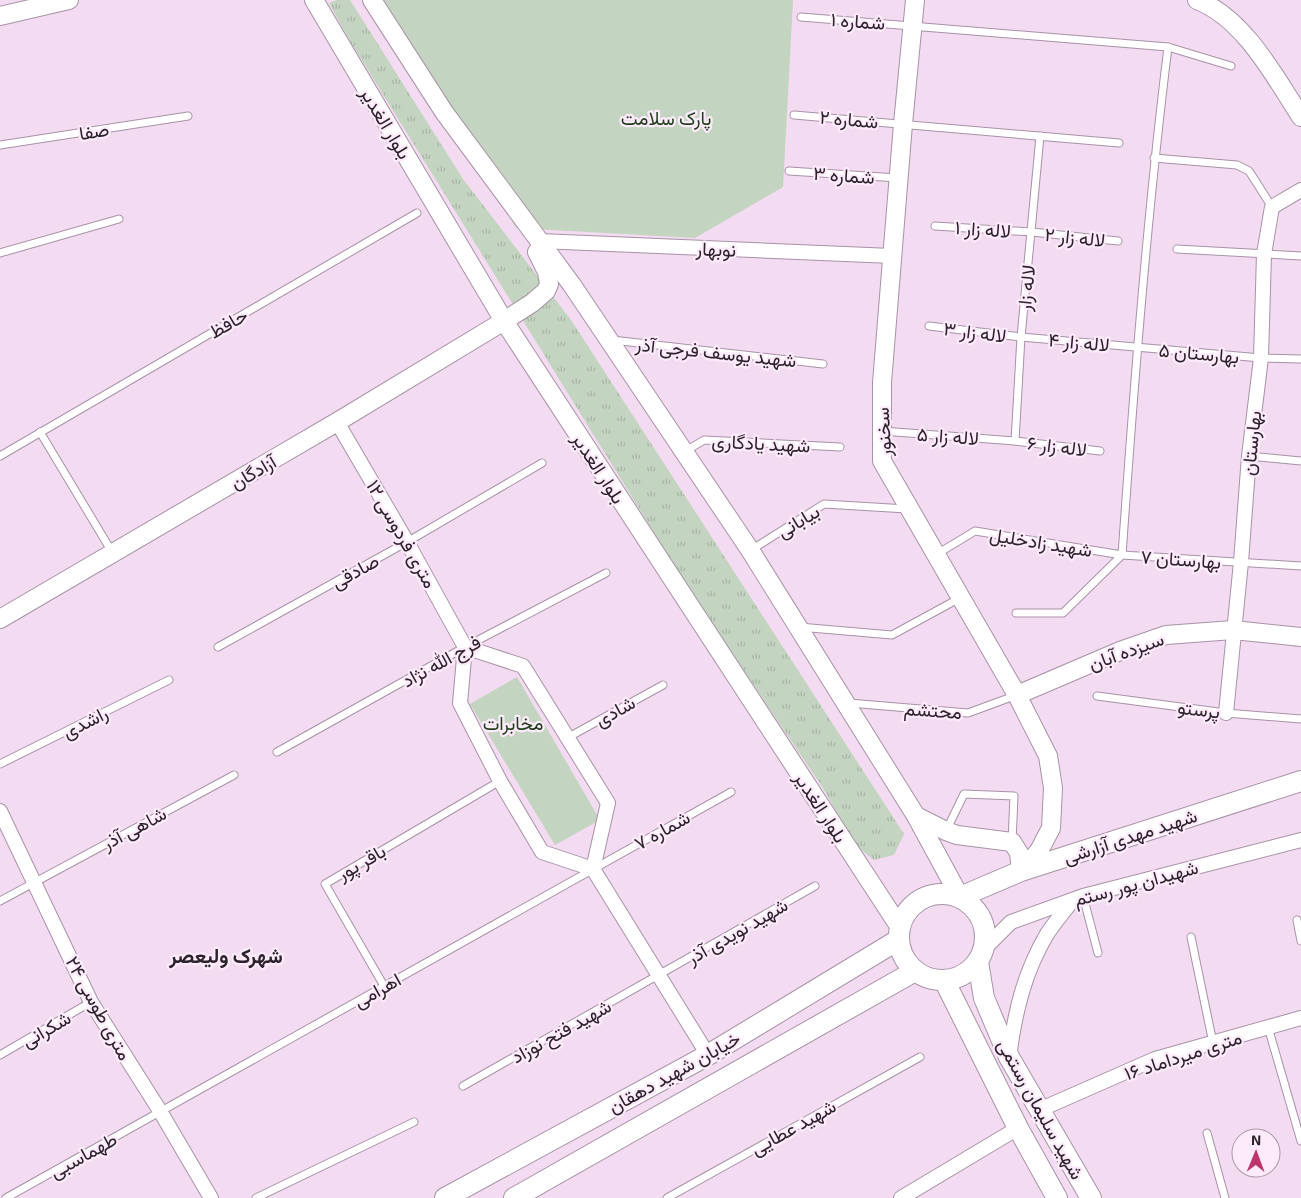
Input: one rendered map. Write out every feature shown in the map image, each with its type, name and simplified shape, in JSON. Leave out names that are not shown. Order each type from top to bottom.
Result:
[{"type":"main road","name":"شهید مهدی آزارشی","points":[[960,897],[1021,871],[1301,781]]},
{"type":"main road","points":[[935,894],[948,894],[960,897],[978,912],[982,921],[985,936],[980,956],[968,971],[957,978],[931,979],[915,971],[906,962],[900,952],[899,933],[908,910],[923,897],[935,894]]},
{"type":"main road","name":"خیابان شهید دهقان","points":[[445,1198],[708,1055],[899,933]]},
{"type":"main road","name":"شهید سلیمان رستمی","points":[[980,956],[984,998],[1009,1057],[1091,1198]]},
{"type":"main road","name":"خیابان شهید دهقان","points":[[514,1198],[915,971]]},
{"type":"main road","name":"شهید سلیمان رستمی","points":[[944,980],[1018,1128],[1058,1198]]},
{"type":"street","points":[[0,16],[69,0]]},
{"type":"street","name":"بلوار الغدیر","points":[[314,0],[504,322],[899,933]]},
{"type":"street","points":[[372,0],[444,112],[540,241],[750,550],[916,816],[960,897]]},
{"type":"street","name":"سخنور","points":[[916,0],[903,124],[881,399],[882,461],[1017,695],[1048,756],[1053,788],[1051,828],[1039,851],[1021,871]]},
{"type":"street","points":[[1197,0],[1240,28],[1270,68],[1301,117]]},
{"type":"street","points":[[1272,206],[1301,190]]},
{"type":"street","name":"بهارستان","points":[[1226,713],[1249,456],[1261,358],[1264,254],[1272,206]]},
{"type":"street","name":"آزادگان","points":[[0,619],[337,422],[504,322],[538,298],[546,291],[549,284],[547,272],[524,222]]},
{"type":"street","name":"نوبهار","points":[[540,241],[892,256]]},
{"type":"street","name":"۱۲ متری فردوسی","points":[[337,422],[407,542],[465,647]]},
{"type":"street","name":"سیزده آبان","points":[[1017,695],[1120,651],[1166,635],[1233,630],[1301,637]]},
{"type":"street","points":[[593,869],[608,803],[523,666],[465,647],[460,703],[500,781],[542,852],[593,869],[708,1055]]},
{"type":"street","name":"۲۴ متری طوسی","points":[[0,811],[92,1002],[160,1111],[211,1198]]},
{"type":"street","points":[[916,816],[957,835],[1012,842],[1019,853],[1021,871]]},
{"type":"street","name":"شهیدان پور رستم","points":[[980,956],[1010,922],[1078,898],[1301,840]]},
{"type":"street","points":[[1009,1057],[1015,1015],[1028,973],[1047,934],[1078,898]]},
{"type":"street","name":"۱۶ متری میرداماد","points":[[1039,1110],[1155,1060],[1301,1018]]},
{"type":"street","points":[[900,1198],[1018,1128]]},
{"type":"lane","name":"شماره ۱","points":[[802,17],[1168,47],[1231,66]]},
{"type":"lane","points":[[1016,613],[1062,613],[1122,555],[1137,347],[1154,158],[1168,47]]},
{"type":"lane","name":"شماره ۲","points":[[794,115],[1119,143]]},
{"type":"lane","name":"صفا","points":[[0,146],[188,116]]},
{"type":"lane","name":"لاله زار","points":[[1015,440],[1040,136]]},
{"type":"lane","points":[[1154,158],[1236,165],[1249,171],[1272,206]]},
{"type":"lane","name":"شماره ۳","points":[[789,170],[899,178]]},
{"type":"lane","name":"حافظ","points":[[0,456],[417,213]]},
{"type":"lane","points":[[0,253],[118,219]]},
{"type":"lane","name":"لاله زار ۱","points":[[935,226],[1032,232]]},
{"type":"lane","name":"لاله زار ۲","points":[[1032,232],[1118,241]]},
{"type":"lane","points":[[1177,249],[1301,256]]},
{"type":"lane","name":"لاله زار ۳","points":[[929,326],[1022,337]]},
{"type":"lane","name":"لاله زار ۴","points":[[1022,337],[1137,347]]},
{"type":"lane","name":"شهید یوسف فرجی آذر","points":[[609,340],[823,364]]},
{"type":"lane","name":"بهارستان ۵","points":[[1137,347],[1261,358],[1301,359]]},
{"type":"lane","name":"لاله زار ۵","points":[[882,431],[1015,440]]},
{"type":"lane","points":[[40,432],[113,553]]},
{"type":"lane","name":"شهید یادگاری","points":[[684,452],[704,440],[840,447]]},
{"type":"lane","name":"لاله زار ۶","points":[[1015,440],[1100,451]]},
{"type":"lane","points":[[1249,456],[1301,461]]},
{"type":"lane","name":"صادقی","points":[[218,647],[407,542],[542,463]]},
{"type":"lane","name":"بیابانی","points":[[750,550],[824,504],[910,509]]},
{"type":"lane","name":"شهید زادخلیل","points":[[936,554],[975,531],[1122,555]]},
{"type":"lane","name":"بهارستان ۷","points":[[1122,555],[1301,566]]},
{"type":"lane","name":"فرج الله نژاد","points":[[277,752],[465,647],[606,573]]},
{"type":"lane","points":[[799,627],[892,635],[960,598]]},
{"type":"lane","name":"راشدی","points":[[0,764],[169,680]]},
{"type":"lane","name":"شادی","points":[[567,738],[663,685]]},
{"type":"lane","name":"محتشم","points":[[846,703],[968,713],[1017,695]]},
{"type":"lane","name":"پرستو","points":[[1097,696],[1226,713],[1301,719]]},
{"type":"lane","name":"شاهی آذر","points":[[0,901],[34,881],[234,776]]},
{"type":"lane","name":"باقر پور","points":[[384,986],[325,884],[500,781]]},
{"type":"lane","name":"شماره ۷","points":[[593,869],[731,792]]},
{"type":"lane","points":[[946,831],[964,794],[1014,796],[1012,842]]},
{"type":"lane","name":"اهرامی","points":[[160,1111],[593,869]]},
{"type":"lane","name":"شهید نویدی آذر","points":[[659,976],[815,886]]},
{"type":"lane","points":[[1078,898],[1098,953]]},
{"type":"lane","points":[[1296,920],[1301,942]]},
{"type":"lane","points":[[1191,937],[1213,1043]]},
{"type":"lane","name":"شهید فتح نوزاد","points":[[463,1086],[659,976]]},
{"type":"lane","name":"شکرانی","points":[[0,1055],[92,1002]]},
{"type":"lane","points":[[1268,1028],[1301,1141]]},
{"type":"lane","name":"شهید عطایی","points":[[667,1198],[920,1057]]},
{"type":"lane","name":"طهماسبی","points":[[6,1198],[160,1111]]},
{"type":"lane","points":[[256,1198],[414,1122]]},
{"type":"lane","points":[[1207,1133],[1225,1198]]},
{"type":"green space","points":[[337,0],[350,0],[463,179],[571,320],[904,834],[894,855],[874,860],[855,845],[823,788],[687,586],[350,41],[329,3]]},
{"type":"green space","name":"پارک سلامت","points":[[381,0],[793,0],[783,187],[695,238],[516,228]]},
{"type":"green space","name":"مخابرات","points":[[517,677],[600,820],[555,845],[470,704]]},
{"type":"district","name":"شهرک ولیعصر","points":[[226,956]]}]
